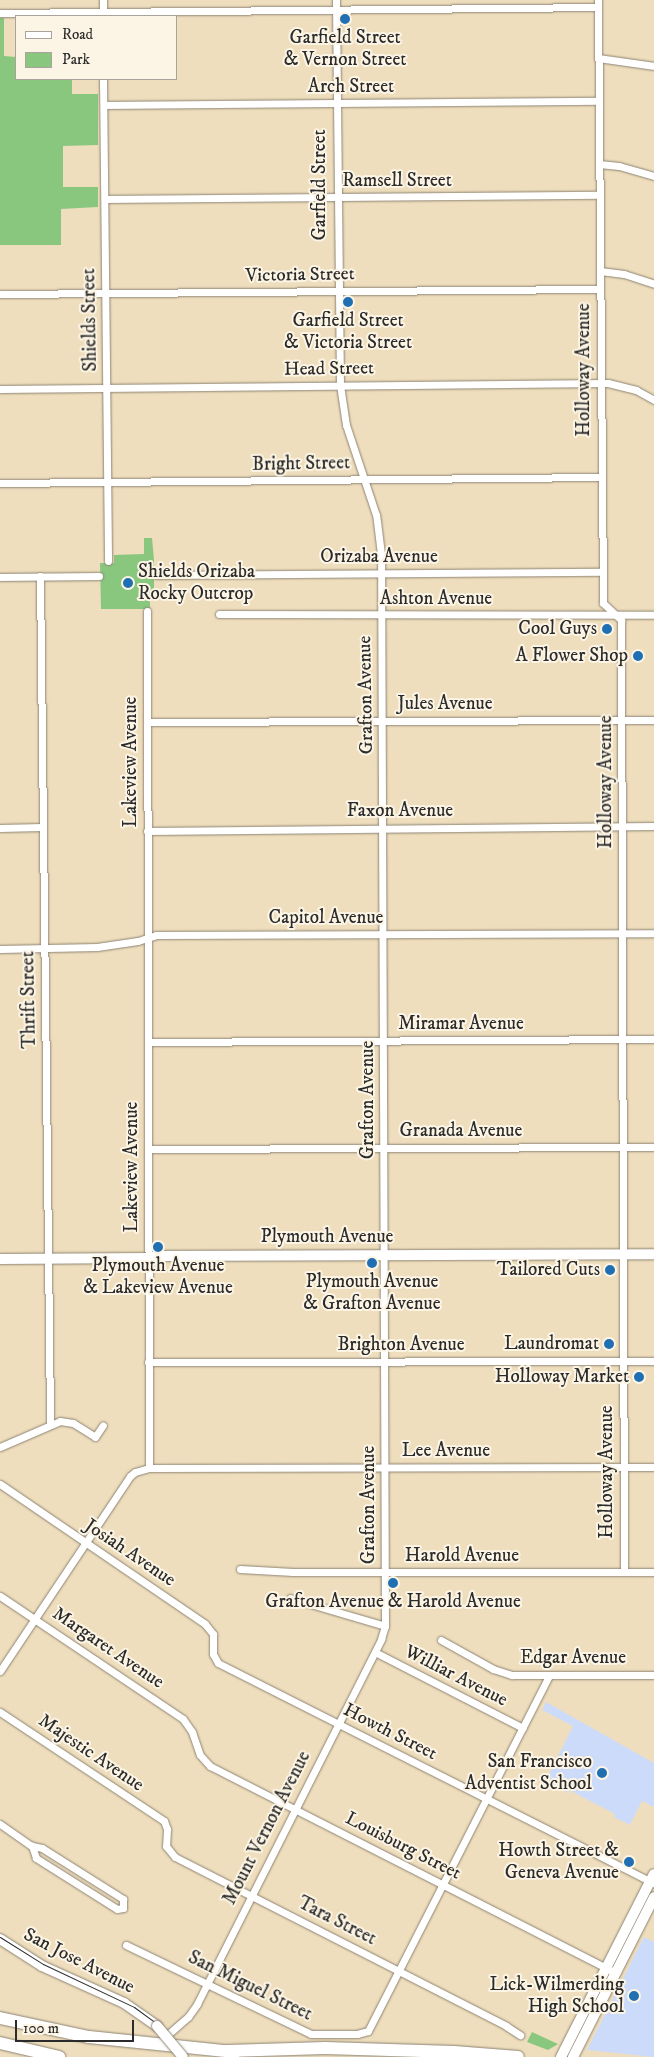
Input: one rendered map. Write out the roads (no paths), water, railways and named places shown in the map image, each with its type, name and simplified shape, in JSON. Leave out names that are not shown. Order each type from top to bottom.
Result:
[{"type":"highway","points":[[0,2018],[90,2037],[287,2057]]},
{"type":"highway","points":[[0,2044],[59,2057]]},
{"type":"highway","points":[[227,2051],[325,2048],[454,2052],[518,2057]]},
{"type":"street","points":[[102,0],[103,14]]},
{"type":"street","name":"Garfield Street","points":[[336,0],[336,197],[340,385],[346,425],[365,480],[380,535],[381,573]]},
{"type":"street","points":[[0,12],[103,14],[598,4]]},
{"type":"street","name":"Holloway Avenue","points":[[598,4],[603,603],[621,620],[624,1572]]},
{"type":"street","points":[[598,58],[654,66]]},
{"type":"street","name":"Shields Street","points":[[103,80],[108,561]]},
{"type":"street","name":"Arch Street","points":[[104,105],[599,101]]},
{"type":"street","points":[[599,164],[619,166],[654,176]]},
{"type":"street","name":"Ramsell Street","points":[[105,199],[599,195]]},
{"type":"street","points":[[600,271],[624,274],[654,284]]},
{"type":"street","name":"Victoria Street","points":[[0,294],[600,289]]},
{"type":"street","name":"Head Street","points":[[0,389],[601,383],[624,386],[654,400]]},
{"type":"street","name":"Bright Street","points":[[0,483],[602,477]]},
{"type":"street","name":"Orizaba Avenue","points":[[156,575],[602,572]]},
{"type":"street","name":"Grafton Avenue","points":[[381,573],[384,934],[385,1626]]},
{"type":"street","name":"Thrift Street","points":[[40,576],[50,1424]]},
{"type":"street","points":[[0,577],[99,576]]},
{"type":"street","name":"Lakeview Avenue","points":[[147,611],[149,1468]]},
{"type":"street","name":"Ashton Avenue","points":[[219,614],[382,616],[654,615]]},
{"type":"street","name":"Jules Avenue","points":[[147,722],[654,720]]},
{"type":"street","name":"Faxon Avenue","points":[[147,831],[383,827],[654,826]]},
{"type":"street","points":[[0,828],[42,827]]},
{"type":"street","name":"Capitol Avenue","points":[[0,949],[97,947],[138,941],[156,935],[654,933]]},
{"type":"street","name":"Miramar Avenue","points":[[148,1042],[654,1040]]},
{"type":"street","name":"Granada Avenue","points":[[148,1149],[654,1147]]},
{"type":"street","name":"Plymouth Avenue","points":[[0,1259],[148,1258],[156,1256],[654,1254]]},
{"type":"street","name":"Brighton Avenue","points":[[148,1362],[654,1361]]},
{"type":"street","points":[[0,1448],[50,1424],[67,1420],[95,1437],[103,1425]]},
{"type":"street","name":"Lee Avenue","points":[[149,1468],[654,1467]]},
{"type":"street","points":[[0,1671],[130,1476],[135,1472],[149,1468]]},
{"type":"street","name":"Josiah Avenue","points":[[0,1484],[206,1624],[213,1634],[213,1654],[218,1663]]},
{"type":"street","name":"Harold Avenue","points":[[240,1569],[293,1572],[654,1572]]},
{"type":"street","name":"Margaret Avenue","points":[[0,1596],[177,1714],[192,1732]]},
{"type":"street","points":[[290,1598],[385,1626]]},
{"type":"street","name":"Mount Vernon Avenue","points":[[166,2036],[193,2011],[375,1652],[385,1626]]},
{"type":"street","name":"Edgar Avenue","points":[[441,1640],[502,1672],[520,1675],[654,1675]]},
{"type":"street","name":"Williar Avenue","points":[[375,1652],[522,1728]]},
{"type":"street","name":"Howth Street","points":[[218,1663],[487,1799],[653,1880]]},
{"type":"street","points":[[399,1971],[549,1675]]},
{"type":"street","name":"Majestic Avenue","points":[[0,1712],[164,1821]]},
{"type":"street","name":"Louisburg Street","points":[[192,1732],[204,1761],[611,1970]]},
{"type":"street","name":"Tara Street","points":[[164,1821],[167,1829],[166,1846],[171,1854],[506,2026],[520,2035]]},
{"type":"street","points":[[0,1824],[32,1846],[42,1848],[122,1899],[123,1908],[117,1909],[36,1858],[32,1846]]},
{"type":"street","points":[[573,2057],[653,1880]]},
{"type":"street","points":[[561,2057],[654,1897]]},
{"type":"street","name":"San Jose Avenue","points":[[0,1939],[52,1971],[124,2002],[157,2026],[183,2057]]},
{"type":"street","name":"San Miguel Street","points":[[126,1944],[311,2034],[365,2032],[370,2028],[399,1971]]},
{"type":"tram line","points":[[0,1937],[43,1964],[134,2007],[160,2026],[185,2057]]},
{"type":"place","name":"Garfield Street & Vernon Street","points":[[345,19]]},
{"type":"place","name":"Garfield Street & Victoria Street","points":[[348,302]]},
{"type":"place","name":"Shields Orizaba Rocky Outcrop","points":[[128,583]]},
{"type":"place","name":"Cool Guys","points":[[607,629]]},
{"type":"place","name":"A Flower Shop","points":[[638,656]]},
{"type":"place","name":"Plymouth Avenue & Lakeview Avenue","points":[[158,1247]]},
{"type":"place","name":"Plymouth Avenue & Grafton Avenue","points":[[372,1263]]},
{"type":"place","name":"Tailored Cuts","points":[[610,1270]]},
{"type":"place","name":"Laundromat","points":[[609,1344]]},
{"type":"place","name":"Holloway Market","points":[[639,1377]]},
{"type":"place","name":"Grafton Avenue & Harold Avenue","points":[[393,1583]]},
{"type":"place","name":"San Francisco Adventist School","points":[[602,1773]]},
{"type":"place","name":"Howth Street & Geneva Avenue","points":[[629,1862]]},
{"type":"place","name":"Lick-Wilmerding High School","points":[[634,1996]]}]
